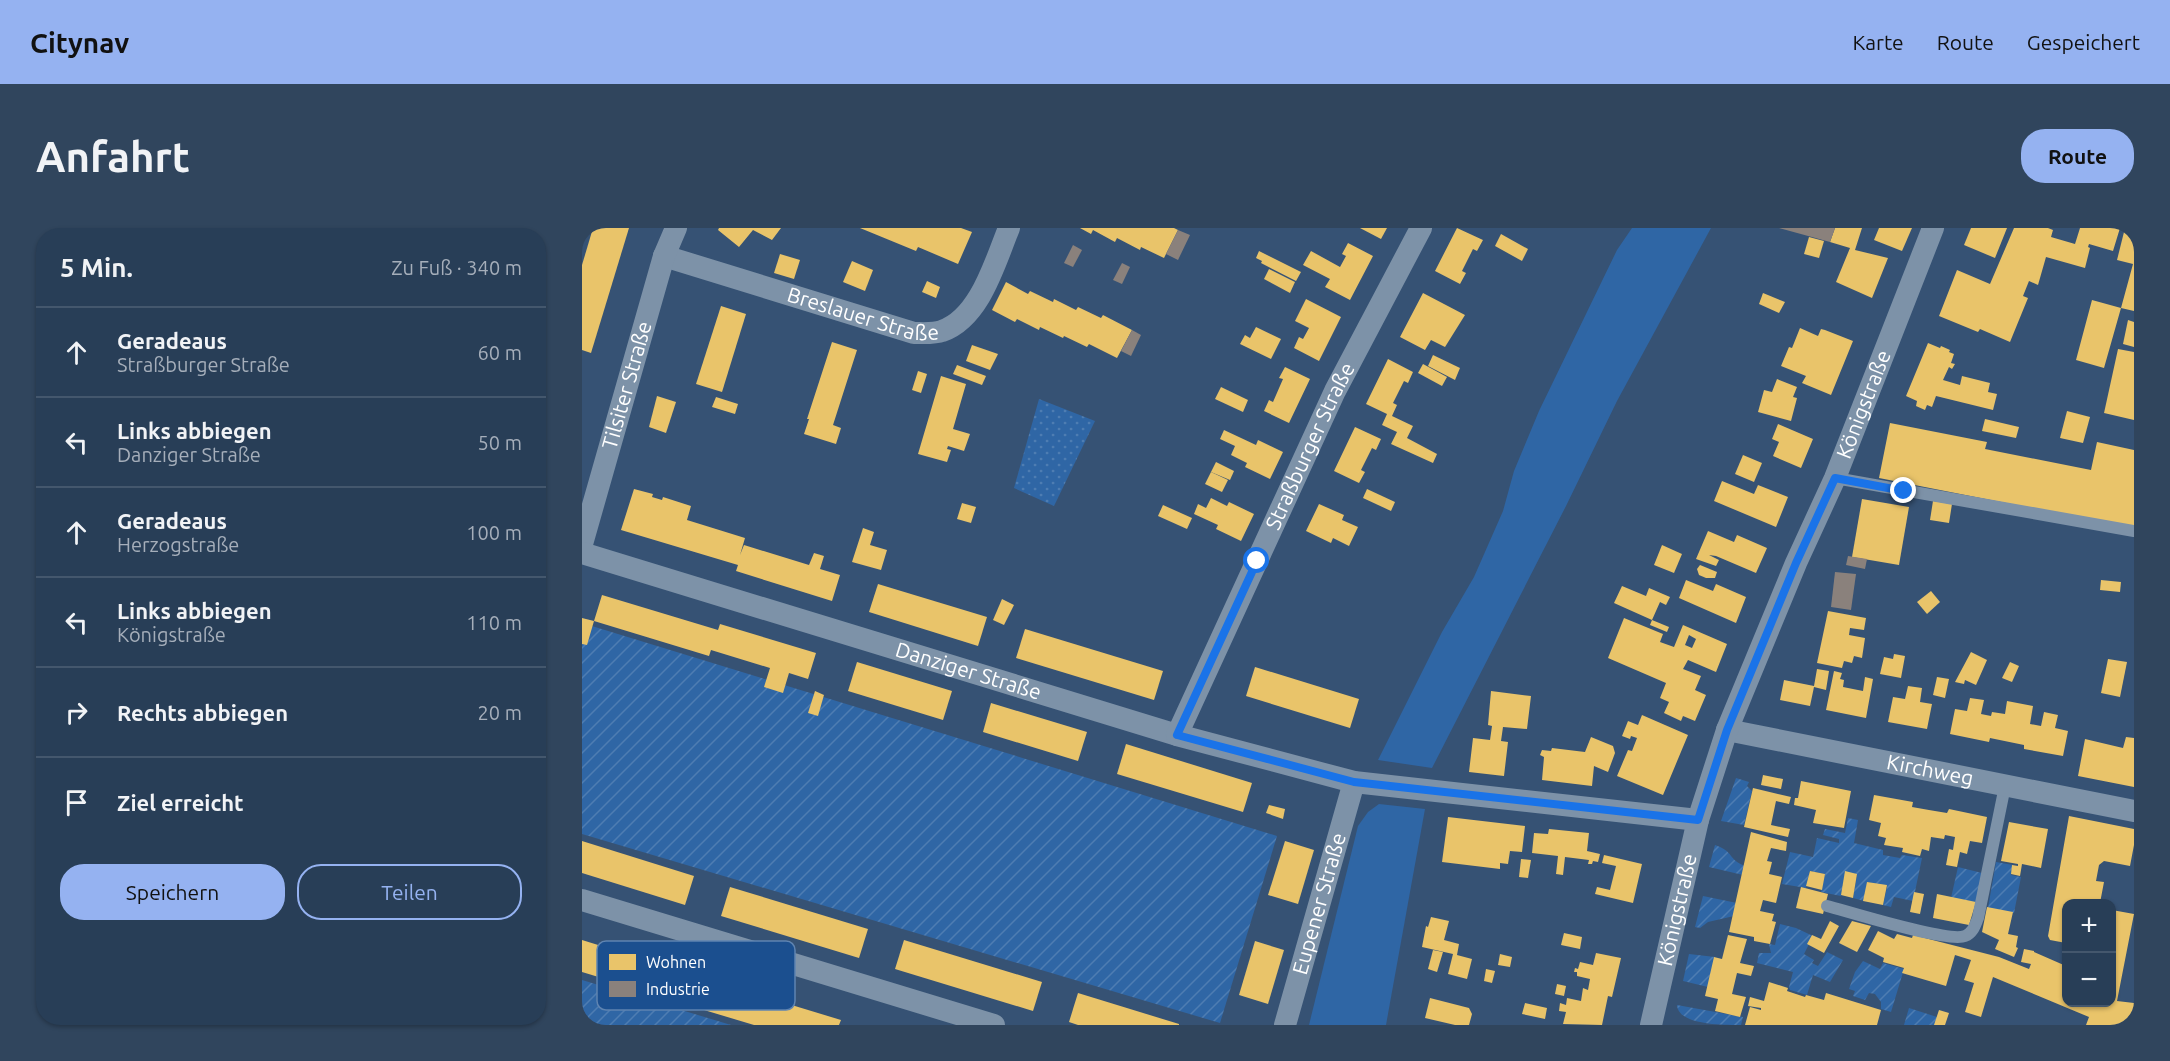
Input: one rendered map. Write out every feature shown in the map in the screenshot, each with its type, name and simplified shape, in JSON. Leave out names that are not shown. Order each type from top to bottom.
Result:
[{"type":"street","name":"Tilsiter Straße","points":[[582,544],[664,256],[676,228]]},
{"type":"street","name":"Breslauer Straße","points":[[664,256],[914,333],[941,332],[962,320],[979,297],[1009,228]]},
{"type":"street","name":"Straßburger Straße","points":[[1177,735],[1335,390],[1421,228]]},
{"type":"street","name":"Königstraße","points":[[1651,1025],[1698,820],[1727,730],[1796,563],[1835,478],[1933,228]]},
{"type":"street","name":"Danziger Straße","points":[[582,553],[1177,735],[1354,782],[1698,820]]},
{"type":"street","name":"Kirchweg","points":[[1727,730],[2134,811]]},
{"type":"street","name":"Eupener Straße","points":[[1285,1025],[1354,782]]},
{"type":"street","points":[[582,900],[717,941]]},
{"type":"street","points":[[795,965],[994,1025]]},
{"type":"lane","points":[[1835,478],[2134,531]]},
{"type":"lane","points":[[1827,906],[1945,937],[1966,936],[1972,931],[1978,918],[2005,786]]},
{"type":"shaded area","points":[[1632,228],[1711,228],[1617,401],[1432,768],[1378,760],[1442,632],[1474,577],[1503,511],[1514,471],[1539,411],[1617,250]]},
{"type":"shaded area","points":[[1039,399],[1095,421],[1054,506],[1014,488]]},
{"type":"shaded area","points":[[582,623],[1277,836],[1220,1023],[582,834]]},
{"type":"shaded area","points":[[1736,778],[1749,782],[1747,786],[1752,791],[1744,825],[1721,821]]},
{"type":"shaded area","points":[[1379,804],[1425,809],[1386,1025],[1309,1025],[1358,826],[1368,812]]},
{"type":"shaded area","points":[[1848,818],[1858,820],[1854,843],[1883,850],[1883,855],[1922,858],[1913,901],[1894,897],[1891,907],[1883,905],[1887,887],[1868,882],[1864,901],[1853,898],[1857,875],[1846,873],[1841,896],[1821,892],[1825,874],[1810,871],[1806,888],[1782,884],[1790,852],[1813,857],[1817,838],[1839,843],[1839,839],[1823,835],[1825,829],[1845,833]]},
{"type":"shaded area","points":[[1715,845],[1721,847],[1745,866],[1743,875],[1709,867]]},
{"type":"shaded area","points":[[1996,862],[2013,865],[2011,875],[2021,877],[2014,913],[1988,908]]},
{"type":"shaded area","points":[[1958,867],[1982,873],[1976,904],[1951,898]]},
{"type":"shaded area","points":[[1703,896],[1737,903],[1734,916],[1708,922],[1700,928],[1695,927]]},
{"type":"shaded area","points":[[1780,924],[1813,936],[1804,954],[1814,960],[1812,963],[1818,966],[1827,952],[1843,960],[1830,982],[1813,975],[1807,995],[1790,990],[1793,972],[1757,963],[1759,953],[1771,953],[1769,944],[1775,945]]},
{"type":"shaded area","points":[[1689,954],[1715,957],[1708,987],[1683,981]]},
{"type":"shaded area","points":[[1863,961],[1880,969],[1883,963],[1904,969],[1891,1012],[1881,1009],[1881,1002],[1875,994],[1869,993],[1865,1000],[1853,996],[1855,991],[1849,989],[1855,972]]},
{"type":"shaded area","points":[[582,980],[597,985],[597,1010],[681,1010],[731,1025],[582,1025]]},
{"type":"shaded area","points":[[1677,1005],[1743,1017],[1741,1025],[1702,1023],[1685,1017],[1679,1012]]},
{"type":"shaded area","points":[[1909,1008],[1937,1017],[1935,1025],[1904,1025]]},
{"type":"building: Wohnen","points":[[593,228],[629,228],[591,353],[582,350],[582,265]]},
{"type":"building: Wohnen","points":[[719,228],[781,228],[772,240],[753,230],[739,247],[718,230]]},
{"type":"building: Wohnen","points":[[860,228],[961,228],[972,232],[958,264],[918,247],[916,251]]},
{"type":"building: Wohnen","points":[[1080,228],[1174,228],[1178,230],[1164,258],[1141,247],[1140,250],[1117,238],[1115,242],[1093,230],[1091,234]]},
{"type":"building: Wohnen","points":[[1360,228],[1387,228],[1381,239]]},
{"type":"building: Wohnen","points":[[1457,228],[1483,240],[1477,251],[1473,249],[1462,271],[1466,273],[1460,284],[1435,271]]},
{"type":"building: Wohnen","points":[[1835,228],[1862,228],[1855,250],[1888,258],[1872,298],[1836,282],[1850,248],[1830,242]]},
{"type":"building: Wohnen","points":[[1879,228],[1912,228],[1902,251],[1874,240]]},
{"type":"building: Wohnen","points":[[1971,228],[2007,228],[1995,258],[1964,245]]},
{"type":"building: Wohnen","points":[[2014,228],[2048,228],[2053,230],[2051,237],[2075,244],[2080,228],[2120,228],[2113,251],[2089,244],[2085,268],[2046,257],[2038,285],[2029,281],[2023,296],[2028,298],[2010,342],[1980,329],[1978,332],[1939,316],[1957,270],[1990,284]]},
{"type":"building: Wohnen","points":[[2125,228],[2134,228],[2134,311],[2121,308],[2133,264],[2117,260]]},
{"type":"building: Wohnen","points":[[1501,234],[1528,249],[1522,261],[1495,246]]},
{"type":"building: Wohnen","points":[[1809,237],[1824,241],[1819,258],[1804,254]]},
{"type":"building: Wohnen","points":[[1348,243],[1373,256],[1350,300],[1325,287],[1330,279],[1303,265],[1311,251],[1340,267],[1346,256],[1342,254]]},
{"type":"building: Wohnen","points":[[1259,251],[1301,272],[1296,281],[1261,263],[1262,261],[1256,258]]},
{"type":"building: Wohnen","points":[[780,254],[800,260],[794,279],[774,273]]},
{"type":"building: Wohnen","points":[[852,261],[873,270],[865,291],[843,282]]},
{"type":"building: Wohnen","points":[[1269,269],[1295,282],[1290,293],[1264,279]]},
{"type":"building: Wohnen","points":[[927,281],[940,287],[936,298],[922,292]]},
{"type":"building: Wohnen","points":[[1006,282],[1028,294],[1030,291],[1076,310],[1078,307],[1101,318],[1103,315],[1132,330],[1117,358],[1089,344],[1087,347],[1040,327],[1039,330],[1017,319],[1015,322],[992,310]]},
{"type":"building: Wohnen","points":[[1423,293],[1465,315],[1445,347],[1431,340],[1425,350],[1400,337]]},
{"type":"building: Wohnen","points":[[1763,293],[1785,302],[1779,313],[1759,304]]},
{"type":"building: Wohnen","points":[[1306,299],[1341,317],[1319,361],[1294,348],[1299,337],[1303,339],[1309,328],[1295,321]]},
{"type":"building: Wohnen","points":[[2092,300],[2121,308],[2104,368],[2076,360]]},
{"type":"building: Wohnen","points":[[721,306],[746,314],[722,392],[696,384]]},
{"type":"building: Wohnen","points":[[2128,320],[2134,322],[2134,347],[2123,344]]},
{"type":"building: Wohnen","points":[[1256,327],[1281,339],[1271,359],[1240,344],[1245,335],[1250,338]]},
{"type":"building: Wohnen","points":[[1800,328],[1818,336],[1821,329],[1853,341],[1831,395],[1802,383],[1806,376],[1781,366]]},
{"type":"building: Wohnen","points":[[832,342],[857,350],[833,425],[841,428],[836,444],[804,434]]},
{"type":"building: Wohnen","points":[[1928,343],[1940,348],[1941,346],[1954,354],[1951,363],[1955,364],[1952,369],[1949,367],[1943,380],[1960,385],[1962,376],[1990,383],[1988,392],[1997,394],[1993,410],[1936,396],[1932,407],[1927,405],[1925,410],[1916,406],[1917,401],[1906,396]]},
{"type":"building: Wohnen","points":[[972,345],[998,354],[990,370],[966,361]]},
{"type":"building: Wohnen","points":[[2118,349],[2134,352],[2134,420],[2104,413]]},
{"type":"building: Wohnen","points":[[1433,355],[1460,368],[1455,380],[1428,366]]},
{"type":"building: Wohnen","points":[[1388,359],[1413,372],[1408,383],[1404,381],[1393,403],[1397,405],[1392,416],[1413,426],[1407,438],[1437,454],[1433,463],[1391,444],[1397,432],[1382,425],[1387,414],[1366,404]]},
{"type":"building: Wohnen","points":[[1423,364],[1447,377],[1442,386],[1418,373]]},
{"type":"building: Wohnen","points":[[957,365],[986,376],[982,385],[953,374]]},
{"type":"building: Wohnen","points":[[1285,367],[1310,379],[1289,423],[1264,411],[1269,400],[1273,402],[1283,379],[1279,378]]},
{"type":"building: Wohnen","points":[[918,371],[927,374],[921,393],[912,390]]},
{"type":"building: Wohnen","points":[[941,376],[966,384],[953,429],[970,434],[964,451],[948,446],[947,449],[951,450],[947,462],[918,454]]},
{"type":"building: Wohnen","points":[[1777,379],[1797,387],[1793,397],[1797,398],[1791,421],[1758,412],[1764,390],[1772,392]]},
{"type":"building: Wohnen","points":[[1221,387],[1248,400],[1243,412],[1215,399]]},
{"type":"building: Wohnen","points":[[657,396],[676,402],[666,433],[649,427]]},
{"type":"building: Wohnen","points":[[716,397],[738,404],[735,414],[712,407]]},
{"type":"building: Wohnen","points":[[2067,411],[2090,417],[2083,443],[2060,438]]},
{"type":"building: Wohnen","points":[[1985,419],[2019,427],[2016,438],[1982,431]]},
{"type":"building: Wohnen","points":[[1890,423],[1987,442],[1985,449],[2091,470],[2097,442],[2134,450],[2134,528],[1879,478]]},
{"type":"building: Wohnen","points":[[1778,424],[1813,439],[1801,468],[1773,456],[1779,442],[1772,439]]},
{"type":"building: Wohnen","points":[[1355,427],[1381,439],[1376,450],[1372,448],[1361,470],[1365,472],[1359,483],[1334,471]]},
{"type":"building: Wohnen","points":[[1224,430],[1256,445],[1258,440],[1283,452],[1270,479],[1245,467],[1247,463],[1231,455],[1235,446],[1220,439]]},
{"type":"building: Wohnen","points":[[1743,455],[1762,463],[1754,482],[1735,474]]},
{"type":"building: Wohnen","points":[[1216,462],[1234,471],[1230,480],[1211,472]]},
{"type":"building: Wohnen","points":[[1211,472],[1228,480],[1222,492],[1205,484]]},
{"type":"building: Wohnen","points":[[1722,481],[1754,494],[1758,485],[1788,497],[1776,527],[1714,501]]},
{"type":"building: Wohnen","points":[[634,489],[653,494],[652,497],[662,500],[663,497],[691,506],[687,520],[745,538],[740,555],[744,545],[809,565],[814,553],[824,556],[820,569],[840,575],[832,601],[736,571],[738,565],[621,530]]},
{"type":"building: Wohnen","points":[[1367,489],[1395,502],[1391,511],[1363,498]]},
{"type":"building: Wohnen","points":[[1211,498],[1227,506],[1229,502],[1254,514],[1241,541],[1216,529],[1218,525],[1194,514],[1198,504],[1206,508]]},
{"type":"building: Wohnen","points":[[1862,499],[1909,507],[1899,565],[1852,557]]},
{"type":"building: Wohnen","points":[[1933,501],[1952,504],[1949,523],[1930,520]]},
{"type":"building: Wohnen","points":[[962,503],[976,507],[971,523],[957,519]]},
{"type":"building: Wohnen","points":[[1319,504],[1344,515],[1342,520],[1358,527],[1349,546],[1333,538],[1331,543],[1306,531]]},
{"type":"building: Wohnen","points":[[1163,505],[1192,518],[1187,529],[1158,516]]},
{"type":"building: Wohnen","points":[[863,528],[874,532],[870,545],[887,550],[881,570],[852,562]]},
{"type":"building: Wohnen","points":[[1708,531],[1734,542],[1737,535],[1767,548],[1756,573],[1716,556],[1709,555],[1719,560],[1716,566],[1696,559]]},
{"type":"building: Wohnen","points":[[1662,545],[1682,554],[1674,573],[1654,565]]},
{"type":"building: Wohnen","points":[[1700,565],[1717,572],[1715,578],[1699,575],[1697,569]]},
{"type":"building: Wohnen","points":[[1686,580],[1713,591],[1716,584],[1746,597],[1736,623],[1679,598]]},
{"type":"building: Wohnen","points":[[2101,580],[2121,582],[2120,592],[2100,590]]},
{"type":"building: Wohnen","points":[[878,584],[987,617],[978,646],[869,612]]},
{"type":"building: Wohnen","points":[[1622,586],[1646,596],[1649,588],[1670,597],[1666,605],[1660,602],[1652,620],[1614,603]]},
{"type":"building: Wohnen","points":[[1931,591],[1940,602],[1927,614],[1917,602]]},
{"type":"building: Wohnen","points":[[602,595],[718,630],[720,624],[816,653],[808,679],[789,673],[783,693],[764,687],[770,668],[711,650],[709,656],[594,621]]},
{"type":"building: Wohnen","points":[[1002,599],[1014,605],[1004,625],[993,620]]},
{"type":"building: Wohnen","points":[[1828,611],[1866,618],[1864,630],[1850,628],[1849,635],[1865,638],[1862,658],[1854,656],[1852,663],[1844,661],[1842,668],[1817,663]]},
{"type":"building: Wohnen","points":[[582,618],[594,621],[587,645],[582,644]]},
{"type":"building: Wohnen","points":[[1624,618],[1663,634],[1660,642],[1674,647],[1683,625],[1727,644],[1716,672],[1688,660],[1683,669],[1701,676],[1695,690],[1706,695],[1695,721],[1683,716],[1681,721],[1664,713],[1669,702],[1660,698],[1666,683],[1608,658]],"holes":[[[1689,635],[1696,639],[1692,648],[1685,645]]]},
{"type":"building: Wohnen","points":[[1652,620],[1669,627],[1667,632],[1650,625]]},
{"type":"building: Wohnen","points":[[1025,629],[1163,671],[1154,700],[1016,658]]},
{"type":"building: Wohnen","points":[[1971,652],[1987,660],[1976,685],[1965,680],[1964,684],[1955,682]]},
{"type":"building: Wohnen","points":[[1894,654],[1905,656],[1901,678],[1880,674],[1884,657],[1893,659]]},
{"type":"building: Wohnen","points":[[2108,659],[2127,662],[2120,697],[2101,693]]},
{"type":"building: Wohnen","points":[[857,662],[952,691],[943,720],[848,691]]},
{"type":"building: Wohnen","points":[[2010,662],[2019,666],[2012,682],[2002,678]]},
{"type":"building: Wohnen","points":[[1255,667],[1359,699],[1350,728],[1246,696]]},
{"type":"building: Wohnen","points":[[1817,669],[1829,671],[1826,690],[1814,687],[1810,706],[1780,700],[1784,680],[1814,686]]},
{"type":"building: Wohnen","points":[[1834,671],[1842,673],[1840,679],[1844,680],[1843,687],[1863,691],[1865,677],[1873,679],[1866,718],[1826,710]]},
{"type":"building: Wohnen","points":[[1937,677],[1949,679],[1945,698],[1933,695]]},
{"type":"building: Wohnen","points":[[1908,686],[1922,688],[1920,702],[1932,704],[1927,729],[1888,722],[1893,697],[1905,699]]},
{"type":"building: Wohnen","points":[[815,691],[824,695],[818,716],[808,713]]},
{"type":"building: Wohnen","points":[[1491,691],[1531,696],[1527,729],[1503,727],[1501,741],[1508,742],[1504,776],[1469,772],[1473,738],[1490,740],[1492,726],[1488,725]]},
{"type":"building: Wohnen","points":[[1970,698],[1984,700],[1981,714],[1991,716],[1992,712],[2005,714],[2007,701],[2033,706],[2030,724],[2041,726],[2044,712],[2058,715],[2055,728],[2068,731],[2063,756],[2024,749],[2024,745],[1990,738],[1989,742],[1950,734],[1955,709],[1967,711]]},
{"type":"building: Wohnen","points":[[991,703],[1087,732],[1078,761],[983,732]]},
{"type":"building: Wohnen","points":[[1642,715],[1688,735],[1663,795],[1617,776],[1628,750],[1632,751],[1637,738],[1631,736],[1630,739],[1622,736],[1628,721],[1638,725]]},
{"type":"building: Wohnen","points":[[1591,737],[1613,746],[1615,753],[1608,772],[1594,766],[1592,786],[1542,780],[1544,757],[1540,755],[1542,750],[1551,751],[1552,748],[1585,752]]},
{"type":"building: Wohnen","points":[[2126,737],[2134,738],[2134,787],[2078,776],[2085,739],[2123,748]]},
{"type":"building: Wohnen","points":[[1126,744],[1252,783],[1243,812],[1117,774]]},
{"type":"building: Wohnen","points":[[1763,775],[1783,779],[1781,789],[1761,785]]},
{"type":"building: Wohnen","points":[[1801,781],[1851,791],[1844,828],[1813,823],[1816,810],[1794,805],[1795,798],[1798,798]]},
{"type":"building: Wohnen","points":[[1753,788],[1791,797],[1789,804],[1776,801],[1771,825],[1790,829],[1788,837],[1744,827]]},
{"type":"building: Wohnen","points":[[1874,795],[1913,802],[1912,807],[1947,813],[1949,809],[1987,817],[1982,843],[1970,841],[1967,854],[1960,852],[1957,867],[1946,865],[1949,849],[1953,850],[1955,837],[1945,835],[1944,839],[1931,837],[1929,851],[1922,849],[1920,856],[1902,852],[1903,848],[1884,845],[1886,838],[1878,836],[1881,823],[1869,820]]},
{"type":"building: Wohnen","points":[[1269,805],[1285,809],[1283,819],[1266,813]]},
{"type":"building: Wohnen","points":[[2069,816],[2134,829],[2130,866],[2104,861],[2099,865],[2096,881],[2104,882],[2101,899],[2062,899],[2062,942],[2050,940],[2048,936]]},
{"type":"building: Wohnen","points":[[1448,817],[1525,826],[1522,852],[1510,851],[1508,864],[1500,863],[1500,869],[1442,862]]},
{"type":"building: Wohnen","points":[[2009,822],[2048,829],[2041,868],[2022,864],[2020,876],[2011,874],[2012,865],[2018,866],[2018,864],[2001,861]]},
{"type":"building: Wohnen","points":[[1549,829],[1589,833],[1587,851],[1600,854],[1598,862],[1593,861],[1592,864],[1588,864],[1589,860],[1565,857],[1563,875],[1556,874],[1558,856],[1532,853],[1534,833],[1548,834]]},
{"type":"building: Wohnen","points":[[1751,832],[1787,842],[1786,851],[1771,848],[1767,861],[1772,862],[1769,874],[1782,877],[1776,903],[1763,900],[1760,911],[1774,914],[1772,921],[1776,922],[1770,944],[1754,941],[1754,937],[1729,932]]},
{"type":"building: Wohnen","points":[[582,841],[694,876],[685,905],[582,873]]},
{"type":"building: Wohnen","points":[[1285,841],[1314,850],[1298,904],[1268,895]]},
{"type":"building: Wohnen","points":[[1604,855],[1642,864],[1633,903],[1595,894],[1597,887],[1610,890],[1616,866],[1602,863]]},
{"type":"building: Wohnen","points":[[1521,859],[1531,860],[1528,878],[1519,877]]},
{"type":"building: Wohnen","points":[[1810,871],[1825,874],[1822,890],[1806,886]]},
{"type":"building: Wohnen","points":[[1845,871],[1857,874],[1853,898],[1841,895]]},
{"type":"building: Wohnen","points":[[1867,882],[1887,885],[1883,905],[1863,901]]},
{"type":"building: Wohnen","points":[[730,887],[868,929],[859,958],[721,916]]},
{"type":"building: Wohnen","points":[[1801,887],[1828,894],[1823,914],[1796,908]]},
{"type":"building: Wohnen","points":[[1914,892],[1924,894],[1920,914],[1910,912]]},
{"type":"building: Wohnen","points":[[1937,894],[1976,902],[1969,925],[1933,918]]},
{"type":"building: Wohnen","points":[[1987,907],[2013,912],[2008,934],[2018,936],[2016,947],[2018,948],[2014,957],[1995,949],[1999,940],[1982,932]]},
{"type":"building: Wohnen","points":[[2116,911],[2134,914],[2117,1001],[2134,1003],[2134,1025],[2086,1025],[2089,1017],[2065,1007],[2116,1007]]},
{"type":"building: Wohnen","points":[[1431,917],[1449,921],[1444,940],[1459,944],[1457,955],[1472,959],[1467,979],[1448,974],[1453,954],[1422,947],[1426,926],[1428,927]]},
{"type":"building: Wohnen","points":[[1830,921],[1839,926],[1824,953],[1807,944],[1812,935],[1821,939]]},
{"type":"building: Wohnen","points":[[1852,921],[1871,926],[1857,952],[1839,943]]},
{"type":"building: Wohnen","points":[[1878,931],[1894,939],[1897,934],[1912,938],[1913,935],[1999,957],[2029,969],[2031,964],[2021,962],[2024,949],[2062,964],[2062,1006],[1993,977],[1981,1017],[1965,1012],[1974,983],[1964,980],[1971,960],[1955,955],[1946,986],[1902,973],[1904,968],[1883,962],[1884,958],[1868,950]]},
{"type":"building: Wohnen","points":[[1564,933],[1582,937],[1580,949],[1561,945]]},
{"type":"building: Wohnen","points":[[1728,935],[1747,939],[1740,963],[1754,966],[1751,976],[1737,973],[1732,994],[1746,997],[1740,1017],[1715,1011],[1718,999],[1705,996],[1714,957],[1722,959]]},
{"type":"building: Wohnen","points":[[582,940],[597,945],[597,977],[582,972]]},
{"type":"building: Wohnen","points":[[904,940],[1042,982],[1033,1011],[895,969]]},
{"type":"building: Wohnen","points":[[1255,941],[1284,950],[1268,1004],[1239,995]]},
{"type":"building: Wohnen","points":[[1433,950],[1443,952],[1437,972],[1428,969]]},
{"type":"building: Wohnen","points":[[1596,953],[1621,958],[1612,997],[1608,996],[1602,1025],[1563,1024],[1566,1012],[1559,1011],[1560,1003],[1566,1005],[1567,998],[1581,1001],[1583,988],[1588,990],[1590,979],[1577,976],[1577,972],[1574,972],[1575,968],[1578,969],[1580,962],[1593,965]]},
{"type":"building: Wohnen","points":[[1500,954],[1512,957],[1510,967],[1498,965]]},
{"type":"building: Wohnen","points":[[1486,969],[1495,971],[1492,983],[1484,981]]},
{"type":"building: Wohnen","points":[[1769,982],[1805,997],[1806,995],[1824,1000],[1826,993],[1881,1010],[1877,1025],[1745,1025],[1750,1007],[1761,1010],[1761,1008],[1748,1006],[1750,997],[1764,1001]]},
{"type":"building: Wohnen","points":[[1557,984],[1566,986],[1564,996],[1555,994]]},
{"type":"building: Wohnen","points":[[1078,993],[1179,1025],[1078,1025],[1069,1022]]},
{"type":"building: Wohnen","points":[[1430,998],[1469,1008],[1472,1014],[1469,1025],[1455,1025],[1425,1018]]},
{"type":"building: Wohnen","points":[[1525,1003],[1547,1008],[1545,1019],[1522,1014]]},
{"type":"building: Wohnen","points":[[795,1006],[841,1020],[839,1025],[754,1025],[704,1010],[795,1010]]},
{"type":"building: Wohnen","points":[[1939,1010],[1949,1013],[1945,1025],[1934,1025]]},
{"type":"building: Industrie","points":[[1779,228],[1835,228],[1830,242]]},
{"type":"building: Industrie","points":[[1178,230],[1190,235],[1178,260],[1166,254]]},
{"type":"building: Industrie","points":[[1073,245],[1082,250],[1073,267],[1064,263]]},
{"type":"building: Industrie","points":[[1122,263],[1130,267],[1122,284],[1113,280]]},
{"type":"building: Industrie","points":[[1132,330],[1141,335],[1131,356],[1121,351]]},
{"type":"building: Industrie","points":[[1848,556],[1867,559],[1865,569],[1846,565]]},
{"type":"building: Industrie","points":[[1835,572],[1856,574],[1851,610],[1831,607]]},
{"type":"route","points":[[1257,561],[1177,735],[1354,782],[1698,820],[1727,730],[1796,563],[1835,478],[1904,491]]}]
